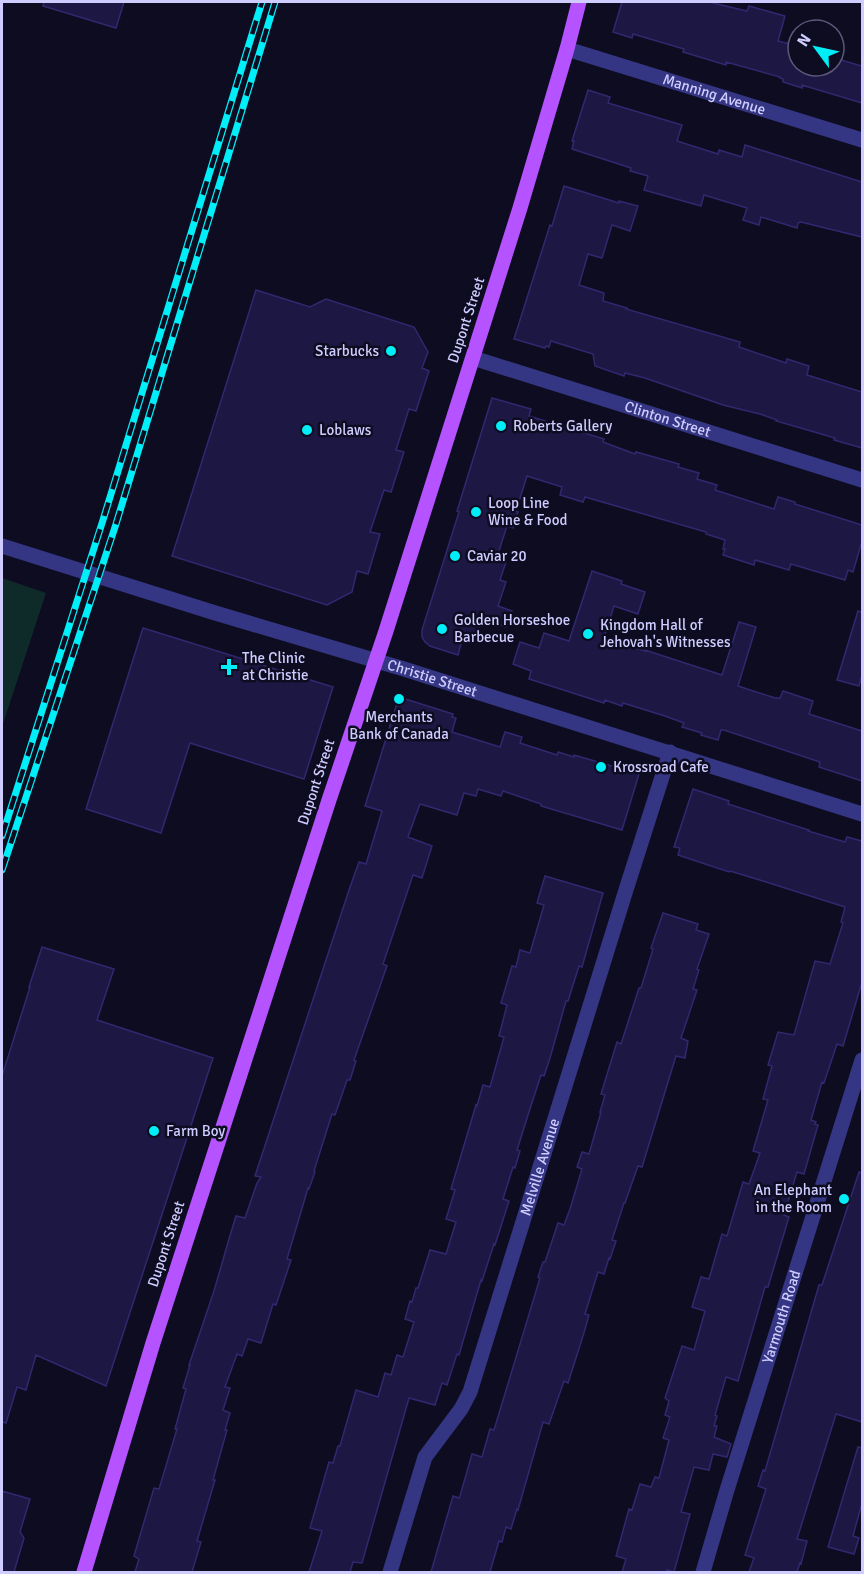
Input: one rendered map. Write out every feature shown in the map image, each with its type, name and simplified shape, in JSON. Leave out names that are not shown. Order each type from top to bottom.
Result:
[{"type":"main road","name":"Dupont Street","points":[[84,1572],[220,1132],[376,661],[473,358],[520,208],[579,2]]},
{"type":"street","name":"Manning Avenue","points":[[567,49],[862,140]]},
{"type":"street","name":"Clinton Street","points":[[473,358],[862,480]]},
{"type":"street","name":"Christie Street","points":[[2,546],[862,814]]},
{"type":"street","name":"Melville Avenue","points":[[390,1572],[425,1457],[461,1409],[470,1392],[670,753]]},
{"type":"street","name":"Yarmouth Road","points":[[703,1572],[862,1060]]},
{"type":"green space","points":[[2,578],[46,593],[2,727]]},
{"type":"building","points":[[44,2],[124,2],[116,28],[43,6]]},
{"type":"building","points":[[622,2],[709,2],[747,11],[749,6],[785,16],[778,41],[786,43],[786,78],[846,78],[846,61],[862,66],[862,103],[802,85],[802,88],[783,82],[780,77],[726,62],[726,65],[683,52],[684,49],[633,34],[632,38],[613,32]]},
{"type":"building","points":[[588,90],[610,97],[608,103],[682,125],[677,141],[718,154],[719,150],[742,157],[745,145],[862,182],[862,237],[801,222],[798,223],[797,228],[761,217],[759,225],[743,220],[747,208],[704,195],[701,206],[644,190],[648,176],[630,171],[631,168],[572,149],[574,141],[572,141]]},
{"type":"building","points":[[564,186],[619,203],[619,201],[638,206],[630,231],[612,225],[602,258],[588,254],[579,285],[604,293],[603,301],[740,342],[739,347],[786,363],[787,359],[809,366],[807,375],[862,392],[862,448],[645,378],[625,373],[624,376],[595,366],[593,354],[551,341],[549,347],[545,348],[514,339]]},
{"type":"building","name":"Loblaws","points":[[256,290],[310,307],[326,299],[414,327],[428,352],[422,368],[429,371],[416,411],[409,409],[396,450],[404,452],[391,492],[384,490],[370,532],[380,534],[368,574],[357,571],[352,592],[327,605],[172,556]]},
{"type":"building","points":[[492,398],[531,409],[529,416],[604,439],[603,442],[635,454],[636,452],[679,464],[678,467],[699,473],[697,479],[717,485],[715,490],[774,509],[778,497],[862,525],[862,541],[853,572],[848,570],[845,580],[791,564],[789,570],[755,560],[754,565],[723,555],[725,540],[706,534],[706,532],[585,497],[583,502],[560,495],[562,487],[527,476],[513,528],[507,526],[496,560],[506,562],[500,580],[506,582],[498,606],[512,611],[506,627],[482,619],[476,637],[464,633],[458,655],[430,646],[422,637],[422,630]]},
{"type":"building","points":[[592,571],[645,592],[638,614],[614,606],[604,638],[722,675],[739,622],[756,627],[738,686],[775,698],[780,698],[783,691],[813,701],[809,714],[862,731],[862,781],[819,767],[820,762],[724,730],[721,730],[718,740],[682,727],[684,723],[665,716],[623,703],[622,706],[605,700],[604,703],[529,679],[531,671],[513,664],[520,642],[539,648],[544,633],[569,641]]},
{"type":"building","points":[[858,611],[862,612],[862,675],[859,686],[837,680]]},
{"type":"building","points":[[143,628],[333,687],[304,779],[190,743],[161,833],[86,809]]},
{"type":"building","points":[[399,697],[453,714],[452,717],[456,718],[452,732],[500,747],[505,732],[522,737],[520,743],[557,755],[558,752],[574,757],[574,755],[639,774],[622,830],[541,806],[541,804],[503,791],[501,796],[478,789],[476,796],[464,793],[457,815],[420,804],[408,837],[432,846],[422,878],[413,875],[383,964],[387,966],[354,1060],[356,1061],[350,1080],[347,1080],[335,1115],[332,1114],[308,1188],[287,1259],[291,1260],[276,1305],[273,1304],[261,1343],[248,1339],[242,1356],[237,1354],[225,1387],[230,1388],[223,1410],[230,1413],[225,1430],[227,1430],[197,1541],[201,1542],[192,1572],[135,1572],[139,1559],[134,1556],[154,1488],[159,1489],[177,1429],[175,1429],[186,1389],[183,1388],[189,1365],[236,1216],[245,1218],[261,1177],[255,1176],[349,890],[359,862],[366,864],[382,811],[365,806]]},
{"type":"building","points":[[693,789],[729,801],[728,804],[808,831],[845,842],[847,837],[862,841],[862,982],[843,1046],[837,1044],[824,1083],[822,1082],[811,1120],[818,1125],[804,1174],[797,1172],[784,1215],[789,1217],[768,1287],[765,1287],[738,1381],[726,1377],[715,1415],[717,1416],[714,1426],[717,1426],[714,1437],[731,1444],[727,1457],[713,1454],[709,1470],[694,1467],[681,1512],[690,1514],[674,1572],[667,1570],[666,1572],[622,1572],[626,1559],[616,1556],[629,1509],[632,1510],[640,1484],[651,1487],[655,1477],[659,1478],[669,1440],[663,1438],[670,1417],[665,1415],[669,1401],[665,1398],[682,1346],[694,1350],[705,1311],[692,1307],[701,1277],[709,1279],[722,1234],[727,1236],[743,1182],[749,1184],[760,1153],[753,1151],[768,1100],[763,1099],[772,1066],[768,1065],[778,1032],[794,1035],[815,961],[830,964],[843,923],[841,922],[845,907],[678,855],[680,848],[674,847]]},
{"type":"building","points":[[545,876],[603,893],[582,967],[579,966],[568,1001],[566,1001],[550,1058],[544,1076],[541,1075],[517,1150],[520,1151],[503,1199],[509,1201],[481,1280],[459,1355],[457,1354],[447,1385],[442,1383],[435,1405],[409,1398],[362,1563],[353,1562],[350,1572],[309,1572],[322,1531],[310,1528],[329,1462],[333,1463],[338,1446],[340,1446],[356,1390],[378,1397],[385,1373],[391,1375],[397,1355],[403,1357],[414,1322],[405,1319],[430,1250],[446,1254],[456,1222],[446,1219],[455,1190],[451,1189],[483,1085],[490,1087],[504,1037],[499,1036],[507,1005],[501,1003],[512,966],[516,967],[520,950],[530,953],[544,905],[537,903]]},
{"type":"building","points":[[663,913],[698,924],[696,930],[709,934],[697,969],[699,970],[693,989],[697,990],[681,1038],[688,1041],[685,1058],[676,1056],[642,1167],[638,1166],[624,1203],[612,1240],[616,1241],[610,1259],[604,1274],[598,1272],[585,1314],[589,1315],[568,1383],[564,1381],[549,1424],[543,1422],[518,1510],[511,1529],[506,1527],[502,1542],[499,1541],[490,1572],[431,1572],[453,1496],[459,1498],[472,1454],[482,1457],[490,1429],[494,1430],[540,1278],[538,1277],[558,1223],[564,1225],[570,1209],[582,1169],[577,1167],[582,1152],[589,1154],[605,1095],[601,1094],[617,1042],[621,1044],[639,988],[641,988]]},
{"type":"building","points":[[42,947],[114,969],[97,1020],[213,1058],[106,1386],[36,1355],[26,1390],[17,1387],[6,1423],[2,1422],[2,1076]]},
{"type":"building","points":[[859,1172],[862,1173],[862,1422],[836,1414],[797,1539],[807,1541],[797,1572],[749,1572],[754,1558],[745,1555],[766,1489],[758,1486],[763,1470],[765,1471],[819,1285],[822,1285]]},
{"type":"building","points":[[858,1447],[862,1448],[862,1503],[853,1536],[859,1538],[854,1554],[828,1547]]},
{"type":"building","points":[[2,1491],[30,1499],[20,1532],[24,1538],[14,1572],[2,1572]]},
{"type":"railway","points":[[2,836],[103,520],[262,2]]},
{"type":"railway","points":[[2,870],[116,524],[275,2]]},
{"type":"place","name":"Starbucks","points":[[391,351]]},
{"type":"place","name":"Roberts Gallery","points":[[501,426]]},
{"type":"place","name":"Loblaws","points":[[307,430]]},
{"type":"place","name":"Loop Line Wine & Food","points":[[476,512]]},
{"type":"place","name":"Caviar 20","points":[[455,556]]},
{"type":"place","name":"Golden Horseshoe Barbecue","points":[[442,629]]},
{"type":"place","name":"Kingdom Hall of Jehovah's Witnesses","points":[[588,634]]},
{"type":"place","name":"The Clinic at Christie","points":[[229,667]]},
{"type":"place","name":"Merchants Bank of Canada","points":[[399,699]]},
{"type":"place","name":"Krossroad Cafe","points":[[601,767]]},
{"type":"place","name":"Farm Boy","points":[[154,1131]]},
{"type":"place","name":"An Elephant in the Room","points":[[844,1199]]}]
